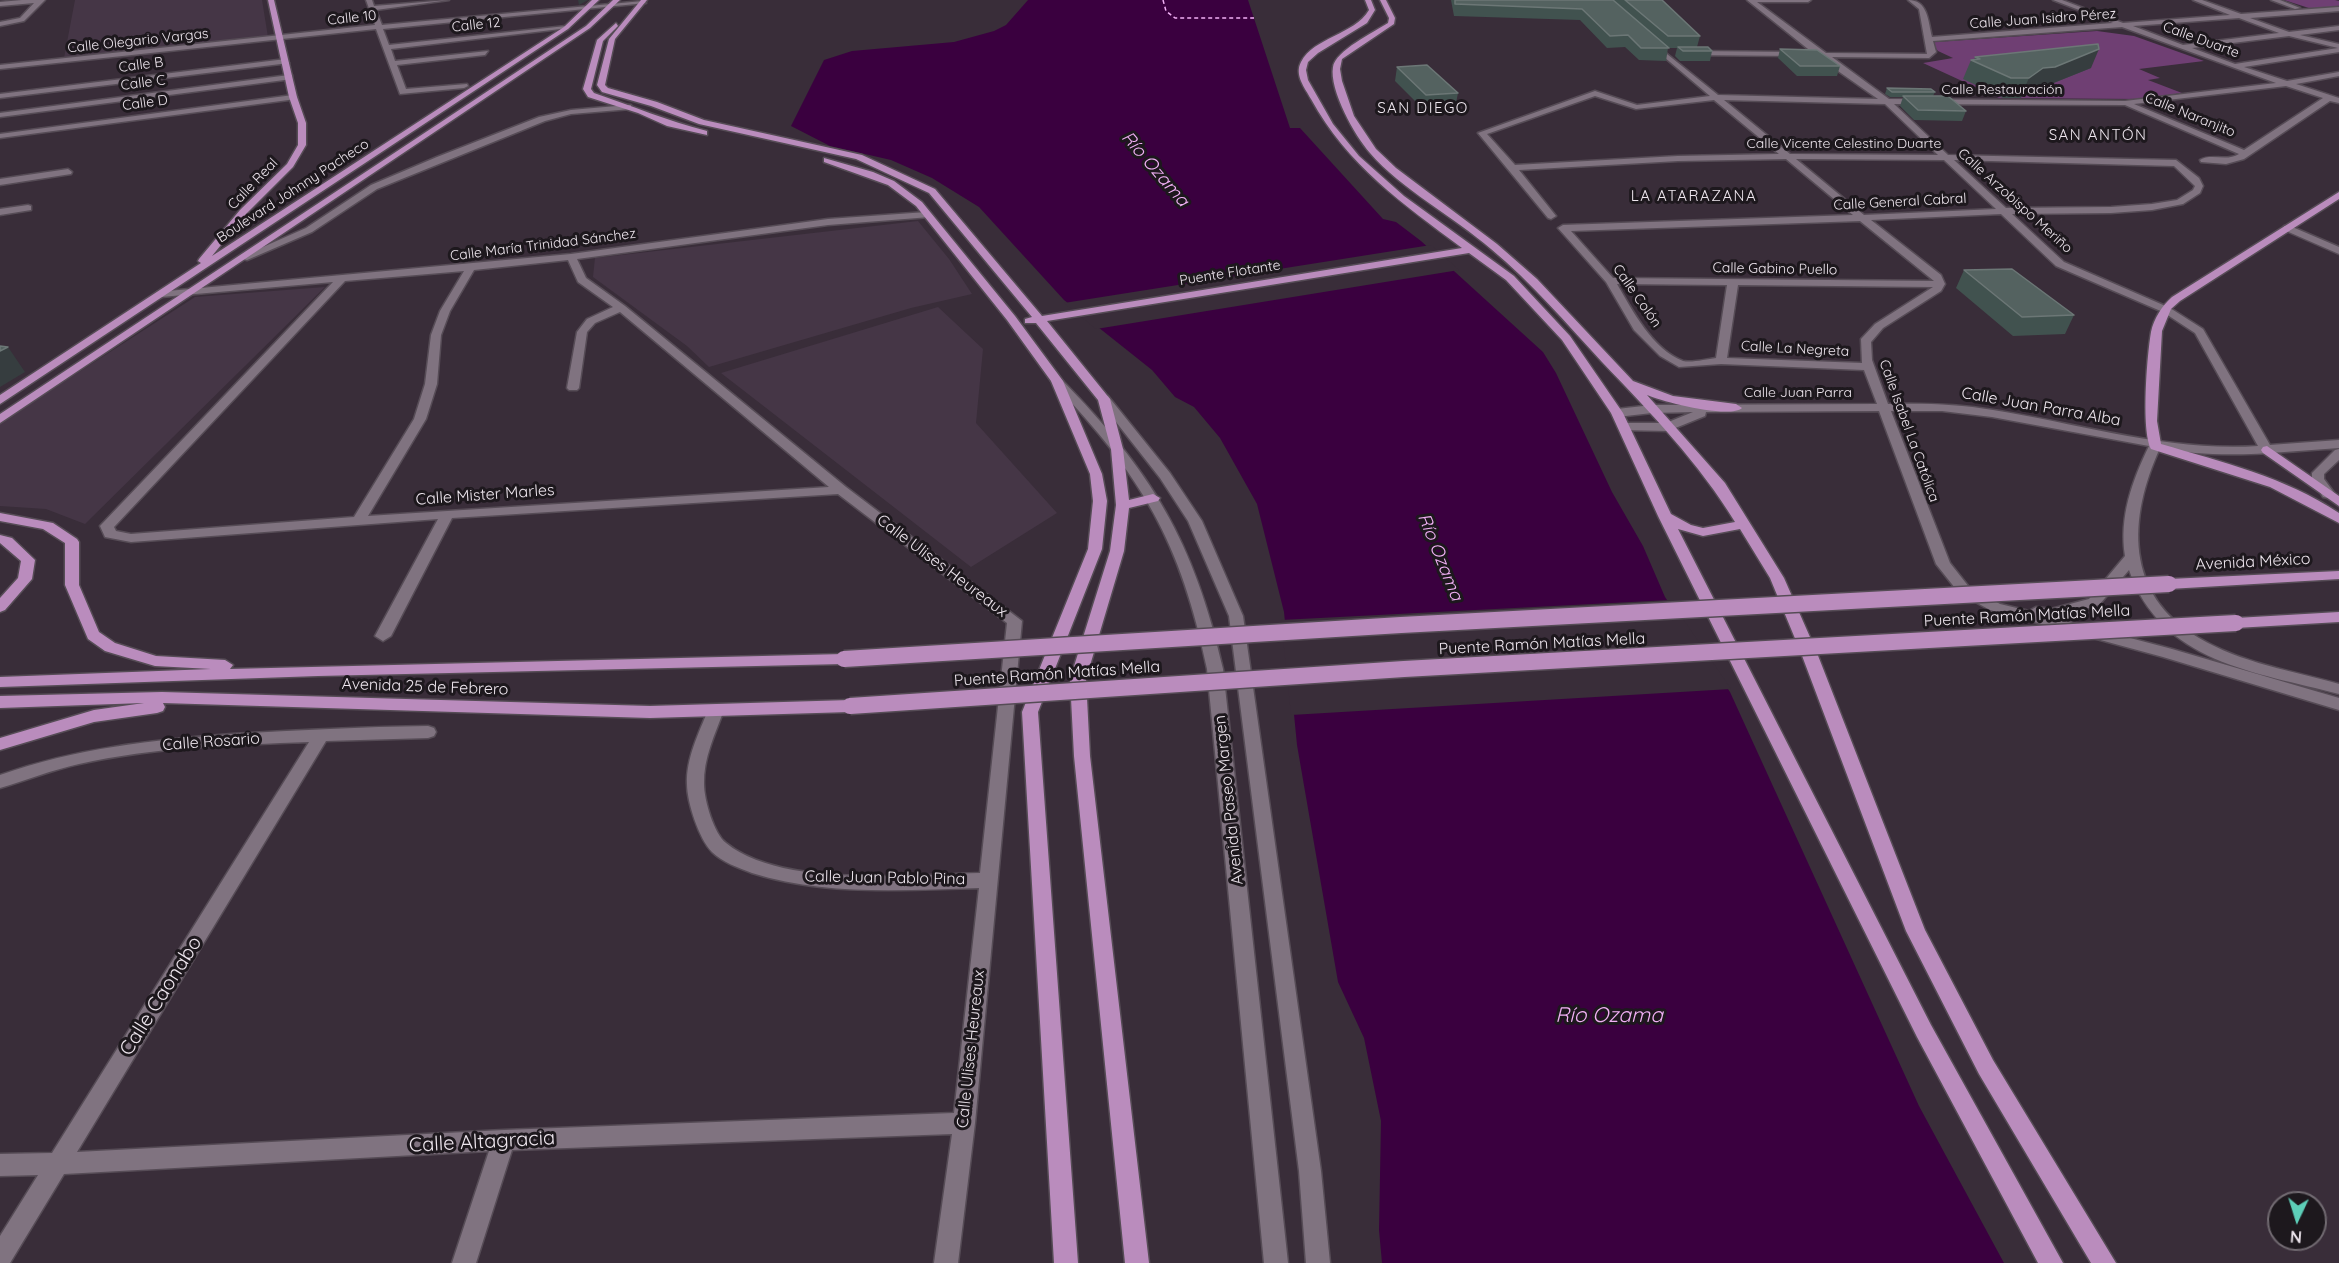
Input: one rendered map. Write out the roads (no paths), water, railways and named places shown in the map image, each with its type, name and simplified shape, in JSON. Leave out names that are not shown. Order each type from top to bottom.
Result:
[{"type":"main road","name":"Calle Real","points":[[194,272],[243,212],[290,165],[302,145],[302,123],[293,97],[271,0]]},
{"type":"main road","points":[[1368,0],[1372,10],[1365,22],[1315,51],[1305,61],[1302,70],[1304,80],[1329,125],[1356,158],[1401,198],[1510,278],[1566,338],[1617,413],[1665,516],[1924,1031],[2051,1263]]},
{"type":"main road","points":[[1383,0],[1392,18],[1391,24],[1339,58],[1336,69],[1350,116],[1373,151],[1393,170],[1494,246],[1533,281],[1653,409],[1720,486],[1777,578],[1809,653],[1916,931],[1986,1066],[2104,1263]]},
{"type":"main road","name":"Boulevard Johnny Pacheco","points":[[0,419],[588,27],[615,2]]},
{"type":"main road","points":[[643,2],[612,39],[601,85],[605,90],[654,104],[702,122],[859,157],[932,191],[951,211],[1104,399],[1117,448],[1122,505],[1117,552],[1078,679],[1082,756],[1137,1263]]},
{"type":"main road","name":"Boulevard Johnny Pacheco","points":[[0,400],[566,28],[594,3]]},
{"type":"main road","points":[[626,20],[615,25],[600,40],[588,89],[591,95],[684,128],[815,156],[870,174],[911,196],[1014,323],[1057,381],[1096,474],[1100,501],[1095,549],[1030,712],[1066,1263]]},
{"type":"main road","points":[[2339,195],[2176,299],[2166,308],[2157,332],[2151,421],[2155,446],[2242,473],[2287,491],[2339,519]]},
{"type":"main road","name":"Puente Flotante","points":[[1014,323],[1494,246]]},
{"type":"main road","points":[[1620,373],[1638,386],[1678,402],[1736,408]]},
{"type":"main road","points":[[2267,450],[2334,498]]},
{"type":"main road","points":[[1122,505],[1153,498]]},
{"type":"main road","points":[[1665,516],[1683,528],[1697,532],[1716,532],[1742,524]]},
{"type":"main road","points":[[0,517],[35,521],[63,533],[72,542],[72,585],[93,635],[110,647],[154,661],[318,671]]},
{"type":"main road","points":[[0,539],[6,541],[28,560],[25,579],[0,607]]},
{"type":"main road","name":"Avenida México","points":[[2169,584],[2339,575]]},
{"type":"main road","name":"Puente Ramón Matías Mella","points":[[844,659],[1425,623],[2169,584]]},
{"type":"main road","name":"Puente Ramón Matías Mella","points":[[850,706],[1416,669],[2339,616]]},
{"type":"main road","name":"Avenida 25 de Febrero","points":[[0,682],[318,671],[844,659]]},
{"type":"main road","name":"Avenida 25 de Febrero","points":[[0,702],[64,699],[251,700],[652,712],[850,706]]},
{"type":"main road","points":[[0,744],[94,716],[167,705],[251,700]]},
{"type":"street","points":[[0,4],[45,0]]},
{"type":"street","points":[[369,0],[405,93],[464,86]]},
{"type":"street","points":[[373,8],[446,0]]},
{"type":"street","points":[[1752,0],[1808,0]]},
{"type":"street","name":"Calle Arzobispo Meriño","points":[[1752,0],[1821,55],[1887,102],[2060,264],[2080,276],[2166,308],[2185,319],[2199,331],[2267,450]]},
{"type":"street","points":[[1685,52],[1929,56],[1932,52],[1922,8],[1911,0]]},
{"type":"street","name":"Calle Duarte","points":[[2056,0],[2121,26],[2284,84],[2339,101]]},
{"type":"street","points":[[2196,0],[2288,34],[2339,48]]},
{"type":"street","points":[[2274,0],[2306,11]]},
{"type":"street","points":[[0,24],[22,20],[39,1]]},
{"type":"street","name":"Calle 10","points":[[279,38],[594,3],[643,2]]},
{"type":"street","name":"Calle Juan Isidro Pérez","points":[[1928,39],[2339,9]]},
{"type":"street","name":"Calle 12","points":[[388,47],[566,28]]},
{"type":"street","points":[[2180,47],[2339,28]]},
{"type":"street","points":[[1645,37],[1936,277],[1940,284]]},
{"type":"street","name":"Calle Olegario Vargas","points":[[0,67],[279,38]]},
{"type":"street","points":[[2234,66],[2339,48]]},
{"type":"street","points":[[1662,52],[1674,52]]},
{"type":"street","points":[[394,63],[485,53]]},
{"type":"street","name":"Calle B","points":[[0,96],[286,61]]},
{"type":"street","name":"Calle Restauración","points":[[1513,168],[1482,133],[1595,93],[1636,107],[1717,97],[1887,102],[2125,103],[2284,84],[2339,74]]},
{"type":"street","name":"Calle C","points":[[0,116],[289,77]]},
{"type":"street","name":"Calle D","points":[[0,136],[293,97]]},
{"type":"street","points":[[2204,160],[2233,161],[2242,158],[2245,153],[2329,98]]},
{"type":"street","name":"Calle Naranjito","points":[[2125,103],[2245,153]]},
{"type":"street","name":"Boulevard Johnny Pacheco","points":[[243,258],[309,230],[374,187],[393,178],[542,119],[571,112],[628,107]]},
{"type":"street","name":"Calle Vicente Celestino Duarte","points":[[1513,168],[1618,159],[1788,156],[1945,157],[2176,163]]},
{"type":"street","name":"Calle General Cabral","points":[[1563,228],[2005,211],[2111,210],[2180,202],[2197,191],[2199,186],[2176,163]]},
{"type":"street","points":[[1513,168],[1551,216]]},
{"type":"street","points":[[0,182],[68,172]]},
{"type":"street","points":[[0,212],[28,208]]},
{"type":"street","name":"Calle María Trinidad Sánchez","points":[[161,294],[341,280],[571,257],[828,222],[927,215]]},
{"type":"street","name":"Calle Colón","points":[[1563,228],[1610,281],[1638,328],[1664,354],[1683,365],[1721,361]]},
{"type":"street","points":[[2287,228],[2339,251]]},
{"type":"street","name":"Calle Ulises Heureaux","points":[[571,257],[582,280],[621,308],[841,490],[1015,621],[964,1123],[946,1263]]},
{"type":"street","points":[[359,520],[420,419],[431,384],[436,335],[445,311],[471,267]]},
{"type":"street","name":"Calle Mister Marles","points":[[341,280],[107,526],[110,534],[131,538],[447,514],[841,490]]},
{"type":"street","name":"Calle Gabino Puello","points":[[1610,281],[1940,284]]},
{"type":"street","points":[[1721,361],[1733,282]]},
{"type":"street","name":"Calle Isabel La Católica","points":[[1940,284],[1937,289],[1879,326],[1865,341],[1868,367],[1943,564],[1964,590],[1995,607],[2203,663],[2339,705]]},
{"type":"street","points":[[573,388],[582,332],[585,326],[621,308]]},
{"type":"street","name":"Calle La Negreta","points":[[1721,361],[1868,367]]},
{"type":"street","name":"Avenida Paseo Margen","points":[[1057,381],[1095,420],[1153,498],[1185,564],[1204,617],[1215,669],[1276,1263]]},
{"type":"street","name":"Avenida Paseo Margen","points":[[1104,399],[1165,476],[1195,521],[1236,616],[1309,1160],[1318,1263]]},
{"type":"street","name":"Calle Juan Parra Alba","points":[[1884,408],[1942,407],[1992,413],[2155,446],[2195,450],[2267,450],[2339,444]]},
{"type":"street","name":"Calle Juan Parra","points":[[1617,413],[1653,409],[1884,408]]},
{"type":"street","name":"Calle Juan Parra","points":[[1625,427],[1668,427],[1686,417],[1712,409]]},
{"type":"street","points":[[2155,446],[2142,475],[2132,508],[2131,558],[2148,602],[2164,621],[2194,642],[2228,656],[2339,689]]},
{"type":"street","points":[[2334,498],[2318,479],[2318,473],[2339,453]]},
{"type":"street","points":[[383,636],[447,514]]},
{"type":"street","points":[[1995,607],[2051,614],[2094,603],[2131,558]]},
{"type":"street","name":"Calle Juan Pablo Pina","points":[[716,710],[697,766],[695,793],[717,847],[746,864],[780,874],[834,880],[989,880]]},
{"type":"street","name":"Calle Rosario","points":[[0,782],[28,771],[97,754],[147,746],[322,734],[428,732]]},
{"type":"street","name":"Calle Caonabo","points":[[0,1258],[322,734]]},
{"type":"street","name":"Calle Altagracia","points":[[0,1165],[57,1164],[504,1140],[964,1123]]},
{"type":"street","points":[[464,1263],[504,1140]]},
{"type":"water","name":"Río Ozama","points":[[1028,0],[1248,0],[1290,128],[1300,128],[1383,219],[1396,222],[1421,241],[1543,352],[1556,373],[1612,492],[1643,546],[1665,597],[1730,692],[1919,1106],[2004,1263],[1382,1263],[1379,1230],[1381,1121],[1364,1038],[1338,982],[1297,745],[1284,612],[1257,504],[1220,438],[1194,407],[1175,397],[1152,370],[1064,300],[979,207],[932,178],[891,160],[830,146],[791,126],[824,60],[852,51],[954,42],[994,31],[1006,25]]},
{"type":"district","name":"SAN DIEGO","points":[[1423,108]]},
{"type":"district","name":"SAN ANTÓN","points":[[2098,135]]},
{"type":"district","name":"LA ATARAZANA","points":[[1694,196]]}]
